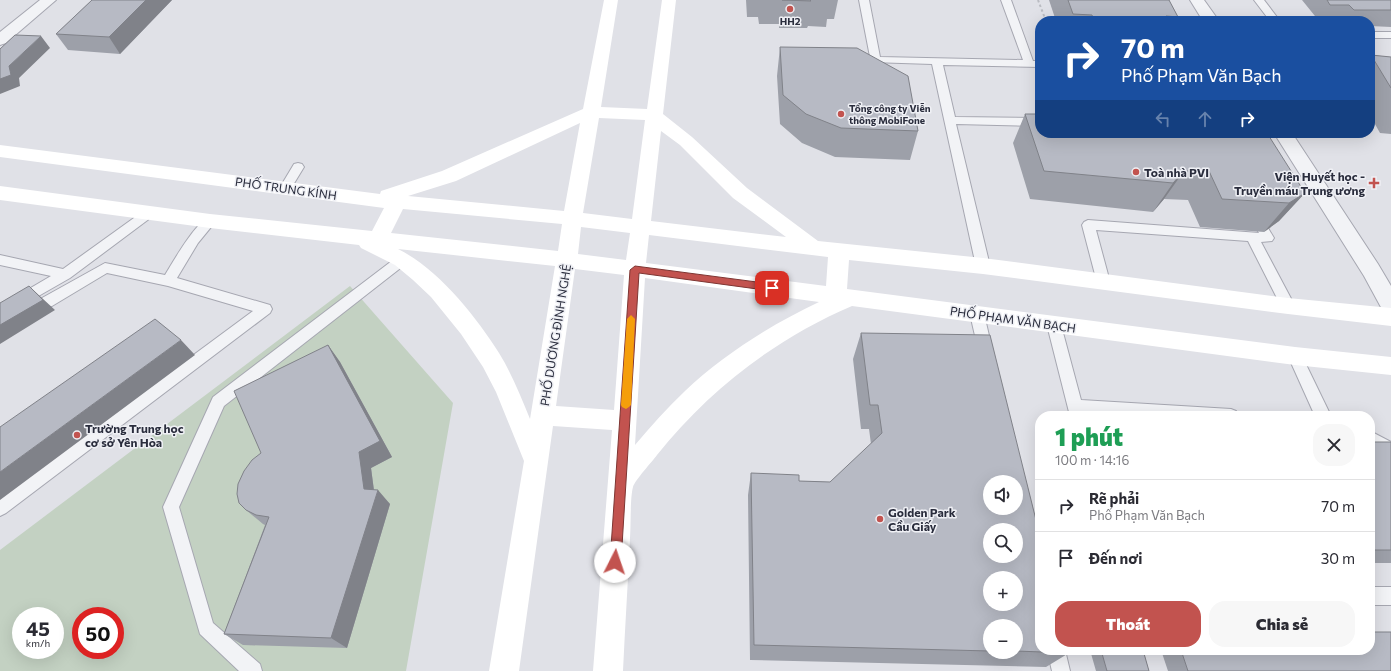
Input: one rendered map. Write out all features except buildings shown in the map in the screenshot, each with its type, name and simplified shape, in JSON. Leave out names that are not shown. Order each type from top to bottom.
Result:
[{"type":"main road","name":"PHỐ DƯƠNG ĐÌNH NGHỆ","points":[[504,671],[572,219],[611,0]]},
{"type":"main road","points":[[608,671],[635,270],[653,115],[669,0]]},
{"type":"main road","points":[[375,200],[449,176],[591,112],[653,115],[686,141],[740,193],[814,248]]},
{"type":"main road","name":"PHỐ TRUNG KÍNH","points":[[0,151],[286,187],[375,200],[572,219],[640,228]]},
{"type":"main road","points":[[0,193],[210,221],[566,260]]},
{"type":"main road","points":[[378,239],[397,201]]},
{"type":"main road","points":[[640,228],[839,252],[983,266],[1288,306],[1391,317]]},
{"type":"main road","points":[[357,237],[402,260],[420,274],[438,291],[469,328],[491,360],[518,416],[536,462]]},
{"type":"main road","points":[[620,484],[657,436],[690,401],[729,368],[797,322],[843,297],[839,252]]},
{"type":"main road","name":"PHỐ PHẠM VĂN BẠCH","points":[[566,260],[1296,356],[1391,366]]},
{"type":"main road","points":[[543,415],[625,421]]},
{"type":"street","points":[[0,40],[49,0]]},
{"type":"street","points":[[1197,0],[1208,16]]},
{"type":"street","points":[[1286,138],[1371,270],[1391,305]]},
{"type":"lane","points":[[864,0],[875,60],[1035,64],[1006,0]]},
{"type":"lane","points":[[1259,0],[1271,16]]},
{"type":"lane","points":[[1375,35],[1391,35]]},
{"type":"lane","points":[[937,62],[983,266]]},
{"type":"lane","points":[[950,120],[1035,122]]},
{"type":"lane","points":[[286,187],[298,167]]},
{"type":"lane","points":[[1103,282],[1088,226],[1268,238],[1250,205]]},
{"type":"lane","points":[[0,312],[65,274],[149,213]]},
{"type":"lane","points":[[168,281],[194,240],[210,221]]},
{"type":"lane","points":[[1252,237],[1288,306]]},
{"type":"lane","points":[[0,260],[65,274]]},
{"type":"lane","points":[[254,671],[206,628],[171,507],[218,402],[402,260]]},
{"type":"lane","points":[[0,508],[265,309],[168,281],[104,268],[47,302]]},
{"type":"lane","points":[[977,314],[989,365]]},
{"type":"lane","points":[[1054,324],[1076,411]]},
{"type":"lane","points":[[1296,356],[1321,411]]},
{"type":"lane","points":[[1375,441],[1391,450]]},
{"type":"lane","points":[[1375,596],[1391,596]]},
{"type":"lane","points":[[1057,655],[1061,671]]},
{"type":"lane","points":[[608,671],[620,671]]},
{"type":"path","points":[[1038,0],[1044,16]]},
{"type":"green space","points":[[350,286],[453,403],[406,671],[0,671],[0,550]]},
{"type":"slow traffic","points":[[626,405],[631,319]]},
{"type":"place","name":"HH2","points":[[790,9]]},
{"type":"place","name":"Tổng công ty Viễn thông MobiFone","points":[[841,114]]},
{"type":"place","name":"Toà nhà PVI","points":[[1136,172]]},
{"type":"place","name":"Viện Huyết học - Truyền máu Trung ương","points":[[1374,183]]},
{"type":"place","name":"Trường Trung học cơ sở Yên Hòa","points":[[77,435]]},
{"type":"place","name":"Golden Park Cầu Giấy","points":[[880,519]]},
{"type":"route","points":[[615,562],[632,296],[635,270],[772,288]]}]
